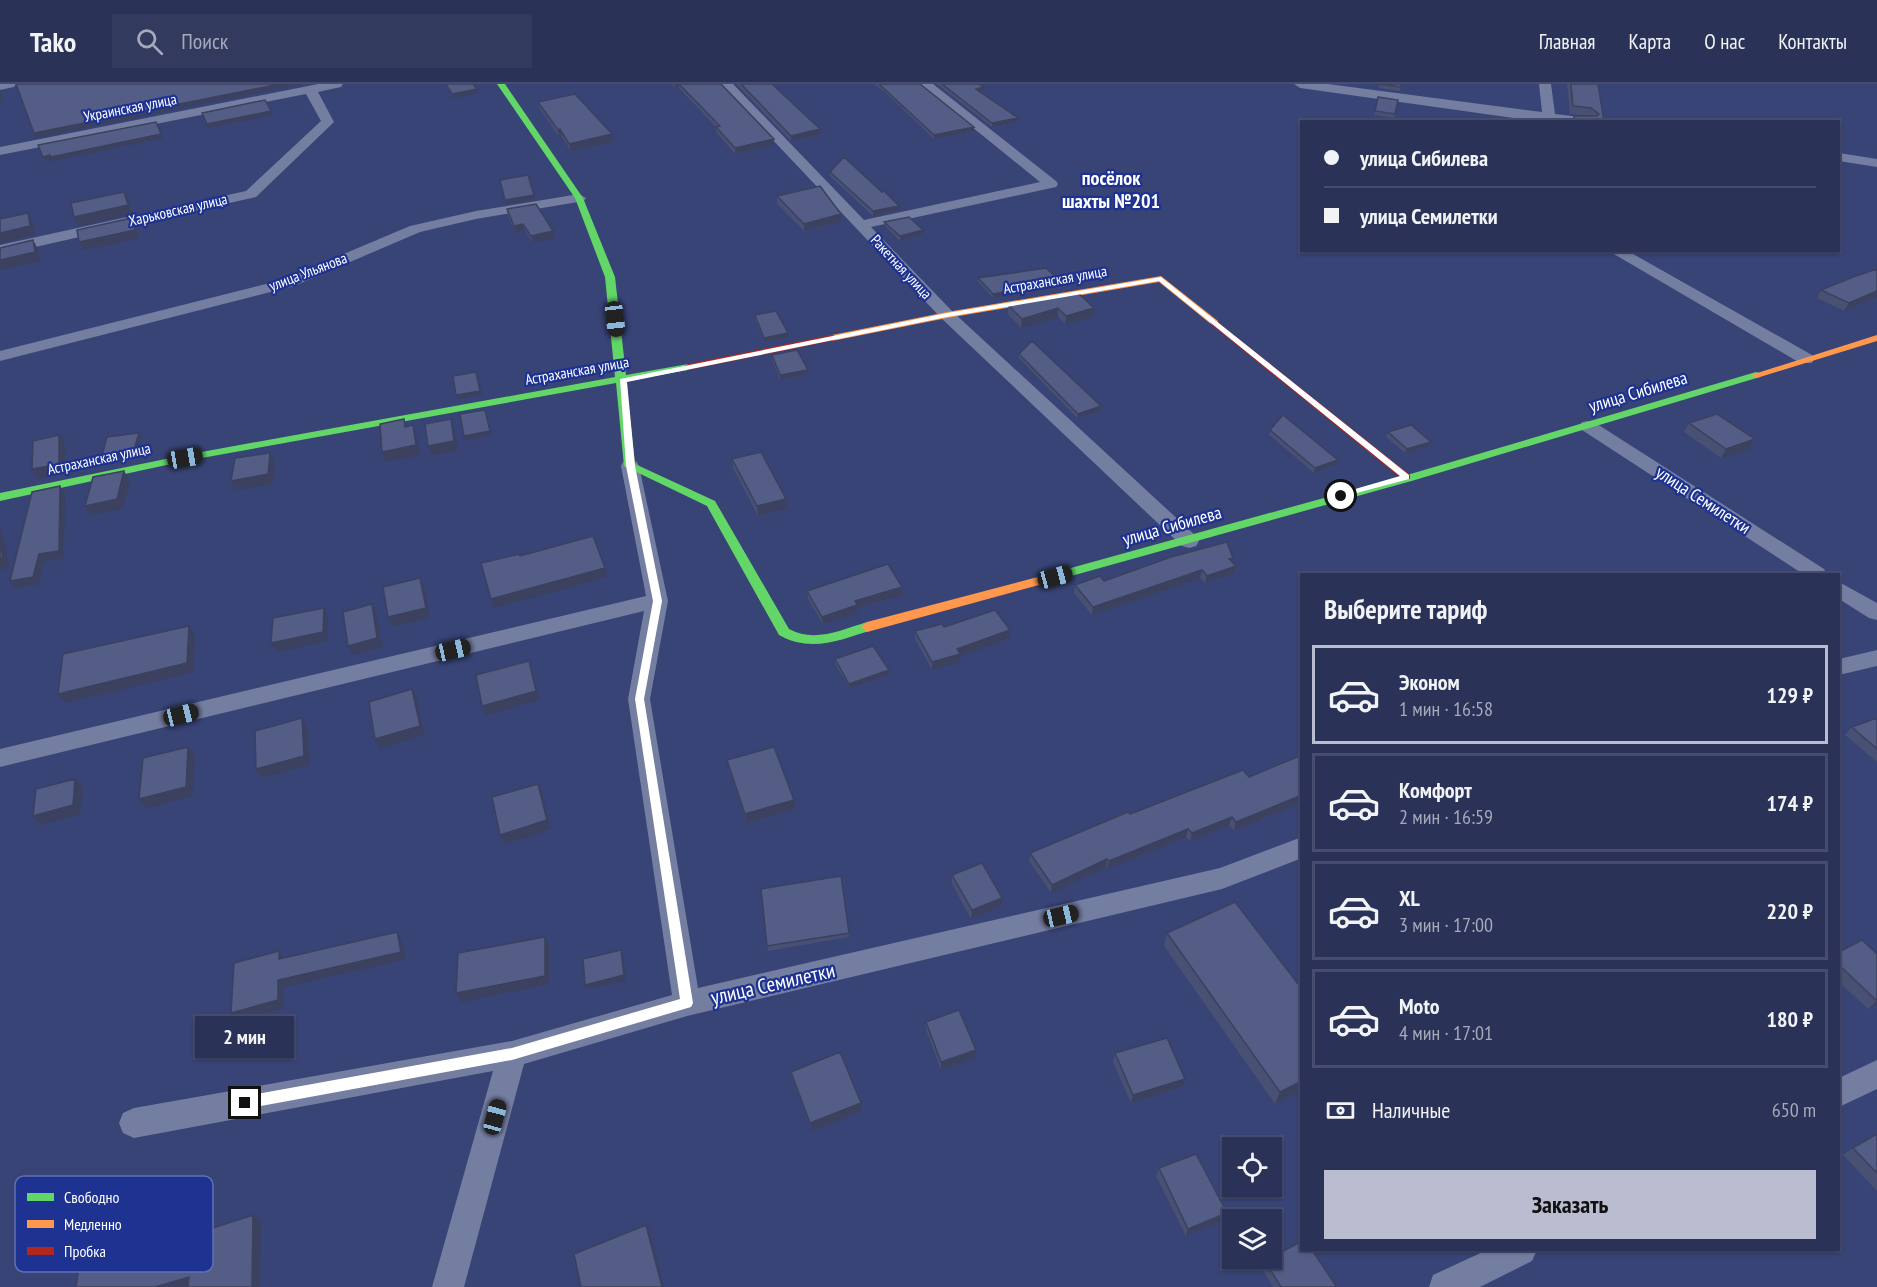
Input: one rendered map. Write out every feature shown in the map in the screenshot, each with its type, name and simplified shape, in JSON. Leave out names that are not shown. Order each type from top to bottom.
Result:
[{"type":"street","points":[[0,86],[10,84]]},
{"type":"street","name":"Украинская улица","points":[[0,151],[337,84]]},
{"type":"street","points":[[501,84],[579,198],[610,277],[623,380],[630,466],[657,601],[639,699],[687,1003]]},
{"type":"street","name":"Ракетная улица","points":[[726,84],[947,315],[1189,541]]},
{"type":"street","points":[[862,225],[1052,184],[924,84]]},
{"type":"street","points":[[1300,84],[1549,119],[1545,84]]},
{"type":"street","name":"Харьковская улица","points":[[0,250],[251,194],[328,122],[310,89]]},
{"type":"street","points":[[1840,157],[1877,163]]},
{"type":"street","name":"улица Ульянова","points":[[0,356],[288,283],[415,229],[476,215],[579,198]]},
{"type":"street","points":[[1618,252],[1806,359]]},
{"type":"street","name":"Астраханская улица","points":[[0,497],[185,458],[623,380],[947,315],[1161,279],[1406,477]]},
{"type":"street","name":"улица Сибилева","points":[[630,466],[711,504],[784,632],[795,640],[811,642],[1189,541],[1588,426],[1877,338]]},
{"type":"street","name":"улица Семилетки","points":[[1588,426],[1815,573]]},
{"type":"street","points":[[1840,590],[1877,613]]},
{"type":"street","points":[[0,758],[657,601]]},
{"type":"street","points":[[1840,667],[1877,658]]},
{"type":"street","name":"улица Семилетки","points":[[134,1123],[512,1054],[687,1003],[1222,878],[1300,849]]},
{"type":"street","points":[[448,1287],[512,1054]]},
{"type":"street","points":[[1840,1092],[1877,1074]]},
{"type":"street","points":[[1445,1287],[1519,1251]]},
{"type":"building","points":[[16,84],[280,84],[34,133]]},
{"type":"building","points":[[446,84],[473,84],[477,89],[452,94]]},
{"type":"building","points":[[679,84],[721,84],[774,139],[735,148],[716,127],[720,126]]},
{"type":"building","points":[[741,84],[772,84],[820,129],[791,136]]},
{"type":"building","points":[[879,84],[920,84],[974,127],[934,135]]},
{"type":"building","points":[[942,84],[979,84],[984,87],[976,89],[1018,118],[992,123]]},
{"type":"building","points":[[1380,84],[1401,84],[1401,87]]},
{"type":"building","points":[[1571,84],[1598,84],[1604,120],[1574,120],[1574,116],[1597,116],[1599,114],[1591,108],[1573,106]]},
{"type":"building","points":[[575,94],[612,134],[569,144],[538,102]]},
{"type":"building","points":[[1378,97],[1398,100],[1395,114],[1375,111]]},
{"type":"building","points":[[265,100],[271,111],[207,124],[202,113]]},
{"type":"building","points":[[156,122],[161,134],[51,157],[50,155],[43,157],[38,145]]},
{"type":"building","points":[[844,157],[899,206],[873,211],[830,172]]},
{"type":"building","points":[[528,175],[534,195],[505,200],[500,180]]},
{"type":"building","points":[[820,186],[841,214],[804,224],[777,196]]},
{"type":"building","points":[[124,192],[128,205],[74,217],[71,203]]},
{"type":"building","points":[[536,204],[553,231],[531,236],[523,224],[514,226],[507,209]]},
{"type":"building","points":[[28,213],[30,226],[0,233],[0,219]]},
{"type":"building","points":[[909,217],[923,230],[900,236],[884,222]]},
{"type":"building","points":[[132,218],[135,230],[79,242],[77,230]]},
{"type":"building","points":[[33,240],[35,252],[0,260],[0,248]]},
{"type":"building","points":[[1046,268],[1061,282],[993,294],[978,278]]},
{"type":"building","points":[[1877,269],[1877,291],[1849,303],[1821,290],[1853,277]]},
{"type":"building","points":[[1078,293],[1094,308],[1066,316],[1058,308],[1022,319],[1008,305]]},
{"type":"building","points":[[776,311],[788,333],[764,338],[755,315]]},
{"type":"building","points":[[1032,341],[1101,406],[1078,414],[1019,354]]},
{"type":"building","points":[[797,350],[808,370],[780,375],[772,355]]},
{"type":"building","points":[[476,372],[480,391],[456,395],[453,376]]},
{"type":"building","points":[[485,410],[490,431],[464,436],[460,414]]},
{"type":"building","points":[[1717,414],[1755,439],[1726,449],[1689,423]]},
{"type":"building","points":[[1283,415],[1338,460],[1315,468],[1270,430]]},
{"type":"building","points":[[404,419],[405,427],[413,425],[416,445],[382,452],[380,424]]},
{"type":"building","points":[[451,419],[454,441],[428,446],[425,424]]},
{"type":"building","points":[[1411,425],[1431,442],[1407,449],[1388,432]]},
{"type":"building","points":[[139,433],[133,453],[101,460],[107,437]]},
{"type":"building","points":[[59,435],[59,464],[32,469],[33,441]]},
{"type":"building","points":[[761,452],[786,499],[757,506],[732,459]]},
{"type":"building","points":[[270,453],[268,474],[231,481],[235,458]]},
{"type":"building","points":[[124,471],[117,499],[85,506],[93,477]]},
{"type":"building","points":[[60,486],[59,551],[39,554],[33,577],[10,581],[32,492]]},
{"type":"building","points":[[593,536],[605,568],[491,599],[481,563],[520,554],[520,556]]},
{"type":"building","points":[[1227,542],[1233,558],[1229,559],[1236,566],[1207,576],[1202,570],[1093,607],[1075,585],[1100,576],[1104,581],[1171,557]]},
{"type":"building","points":[[888,564],[902,587],[855,601],[857,605],[822,617],[807,591]]},
{"type":"building","points":[[420,578],[426,608],[388,617],[383,587]]},
{"type":"building","points":[[372,604],[377,638],[348,646],[343,612]]},
{"type":"building","points":[[324,608],[323,632],[271,643],[273,618]]},
{"type":"building","points":[[995,610],[1010,630],[957,649],[960,654],[932,662],[915,631],[942,624],[944,627]]},
{"type":"building","points":[[189,626],[187,663],[58,694],[63,654]]},
{"type":"building","points":[[873,646],[889,670],[849,684],[835,659]]},
{"type":"building","points":[[529,661],[536,691],[482,706],[476,675]]},
{"type":"building","points":[[412,689],[420,726],[375,739],[369,702]]},
{"type":"building","points":[[302,718],[304,756],[256,769],[255,731]]},
{"type":"building","points":[[1877,718],[1877,749],[1852,727]]},
{"type":"building","points":[[188,747],[186,787],[139,799],[143,758]]},
{"type":"building","points":[[774,747],[794,800],[745,814],[727,760]]},
{"type":"building","points":[[1300,756],[1300,796],[1236,822],[1232,817],[1192,833],[1188,829],[1109,861],[1107,859],[1052,885],[1030,853],[1128,812],[1130,814],[1243,770],[1249,777]]},
{"type":"building","points":[[75,779],[73,805],[33,816],[36,789]]},
{"type":"building","points":[[538,784],[547,820],[500,835],[492,797]]},
{"type":"building","points":[[982,863],[1002,898],[972,910],[952,875]]},
{"type":"building","points":[[841,876],[849,933],[767,946],[761,889]]},
{"type":"building","points":[[1235,902],[1300,986],[1300,1082],[1280,1092],[1167,933]]},
{"type":"building","points":[[397,932],[401,952],[278,980],[278,1000],[231,1013],[234,963],[279,951],[279,959]]},
{"type":"building","points":[[545,937],[545,976],[456,993],[458,953]]},
{"type":"building","points":[[1862,940],[1877,954],[1877,1001],[1840,966],[1840,951]]},
{"type":"building","points":[[621,950],[624,975],[585,985],[583,959]]},
{"type":"building","points":[[959,1010],[976,1050],[941,1062],[926,1022]]},
{"type":"building","points":[[1167,1038],[1185,1079],[1133,1095],[1115,1053]]},
{"type":"building","points":[[840,1052],[861,1103],[810,1123],[791,1072]]},
{"type":"building","points":[[1877,1134],[1877,1173],[1853,1148]]},
{"type":"building","points":[[1196,1154],[1225,1209],[1222,1209],[1222,1215],[1188,1229],[1159,1168]]},
{"type":"building","points":[[253,1215],[252,1287],[188,1287],[189,1277],[155,1287],[76,1287],[78,1272],[213,1272],[213,1228]]},
{"type":"building","points":[[646,1225],[662,1287],[581,1287],[574,1254]]},
{"type":"building","points":[[1300,1242],[1300,1251],[1313,1251],[1336,1286],[1334,1287],[1281,1287],[1270,1269],[1282,1269],[1282,1252]]},
{"type":"traffic: fast","points":[[501,84],[579,198],[610,277],[630,466],[711,504],[784,632],[804,640],[814,640],[835,637],[867,627]]},
{"type":"traffic: fast","points":[[0,497],[185,458],[688,367]]},
{"type":"traffic: fast","points":[[1064,574],[1411,478],[1756,375]]},
{"type":"traffic: slow","points":[[832,338],[947,315],[1161,279],[1215,323]]},
{"type":"traffic: slow","points":[[1756,375],[1877,338]]},
{"type":"traffic: slow","points":[[867,627],[1064,574]]},
{"type":"traffic: jam","points":[[1215,323],[1406,477]]},
{"type":"traffic: jam","points":[[688,367],[832,338]]},
{"type":"district","name":"посёлок шахты №201","points":[[1111,190]]},
{"type":"route","points":[[245,1103],[512,1054],[687,1003],[639,699],[657,601],[630,466],[623,380],[947,315],[1161,279],[1406,477],[1341,496]]}]
